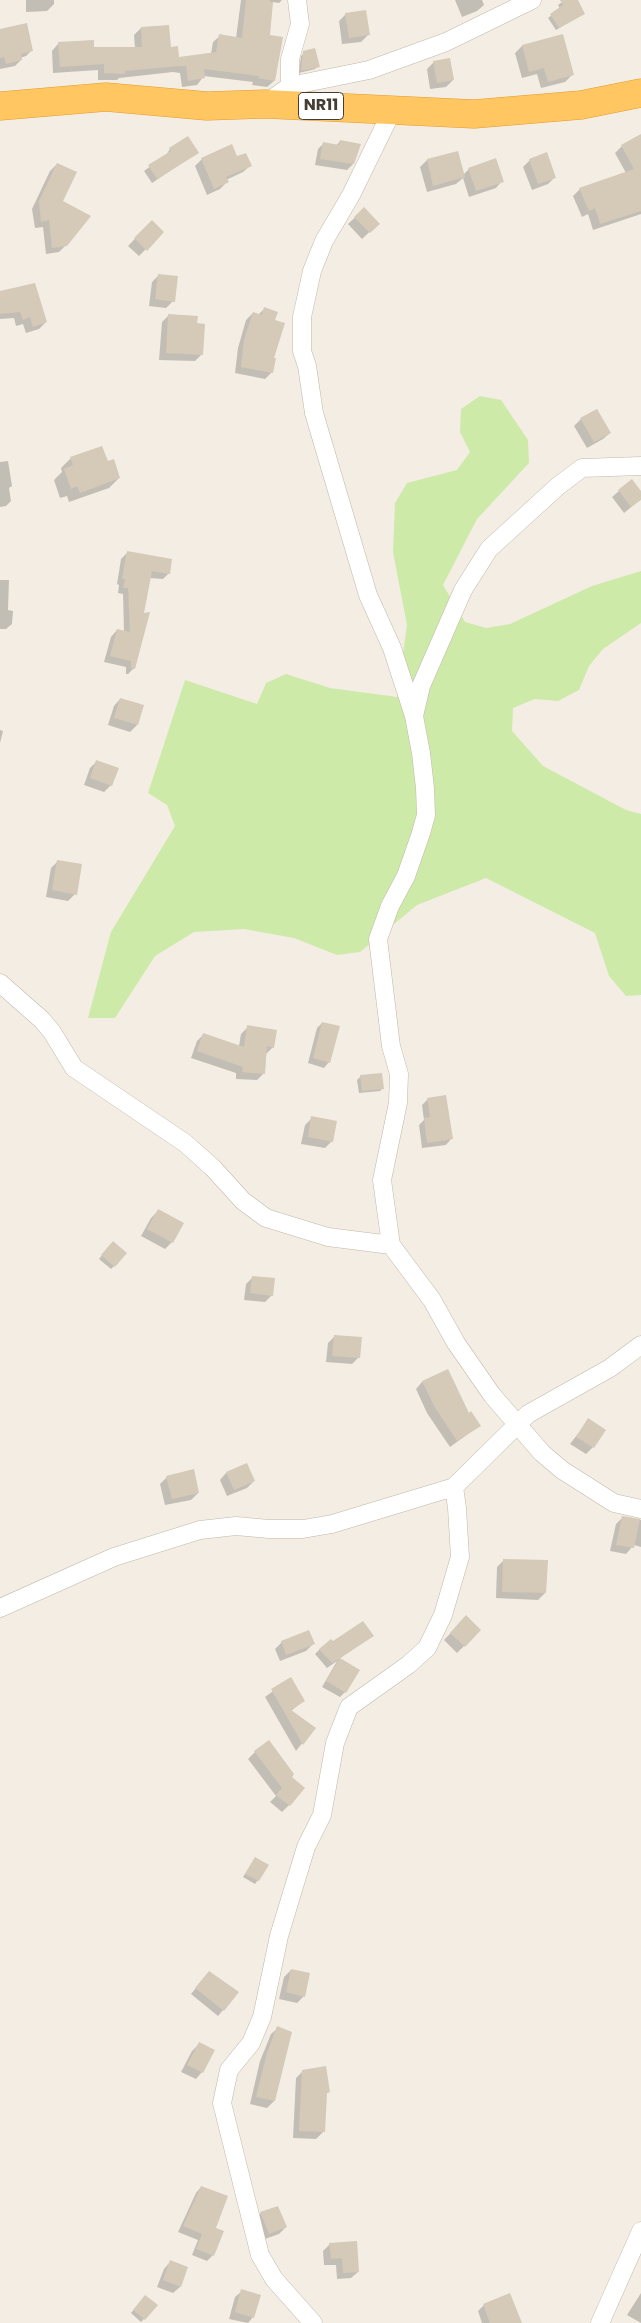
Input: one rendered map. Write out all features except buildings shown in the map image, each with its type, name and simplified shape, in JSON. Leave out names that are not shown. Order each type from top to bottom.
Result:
[{"type":"highway","name":"NR11","points":[[0,106],[106,97],[207,106],[265,104],[482,113],[581,105],[641,93]]},
{"type":"street","points":[[290,86],[290,59],[300,24],[297,0]]},
{"type":"street","points":[[265,104],[290,86],[369,70],[446,42],[532,0]]},
{"type":"street","points":[[393,109],[351,195],[324,241],[312,271],[302,317],[302,351],[307,366],[314,413],[360,568],[376,616],[392,648],[414,716],[421,753],[426,815],[406,876],[390,906],[378,939],[391,1046],[399,1074],[398,1103],[382,1180],[382,1197],[391,1245],[432,1300],[472,1368],[516,1425],[542,1453],[562,1470],[614,1503],[641,1509]]},
{"type":"street","points":[[414,716],[421,686],[463,590],[489,549],[558,486],[582,468],[641,466]]},
{"type":"street","points":[[0,983],[42,1020],[52,1032],[74,1068],[185,1143],[213,1168],[244,1201],[266,1218],[328,1236],[391,1245]]},
{"type":"street","points":[[0,1608],[114,1557],[200,1530],[236,1526],[269,1529],[303,1529],[341,1521],[454,1487],[528,1414],[610,1368],[641,1345]]},
{"type":"street","points":[[313,2323],[274,2279],[260,2255],[222,2102],[230,2070],[251,2043],[262,2017],[279,1936],[306,1847],[322,1815],[335,1743],[349,1707],[408,1665],[427,1648],[443,1616],[460,1557],[454,1487]]},
{"type":"street","points":[[600,2323],[641,2231]]},
{"type":"green space","points":[[480,396],[501,400],[528,440],[529,463],[477,519],[443,585],[465,622],[486,628],[510,624],[592,586],[641,571],[641,623],[603,649],[589,666],[579,690],[558,701],[535,699],[513,708],[512,731],[543,766],[626,810],[641,814],[641,995],[626,996],[609,976],[595,933],[486,878],[417,905],[360,952],[337,955],[294,938],[244,929],[194,932],[155,956],[115,1018],[88,1018],[111,932],[175,826],[167,805],[148,793],[185,680],[257,704],[266,683],[286,674],[330,688],[397,697],[407,625],[393,552],[395,503],[407,483],[457,470],[470,452],[460,432],[461,409]]}]
